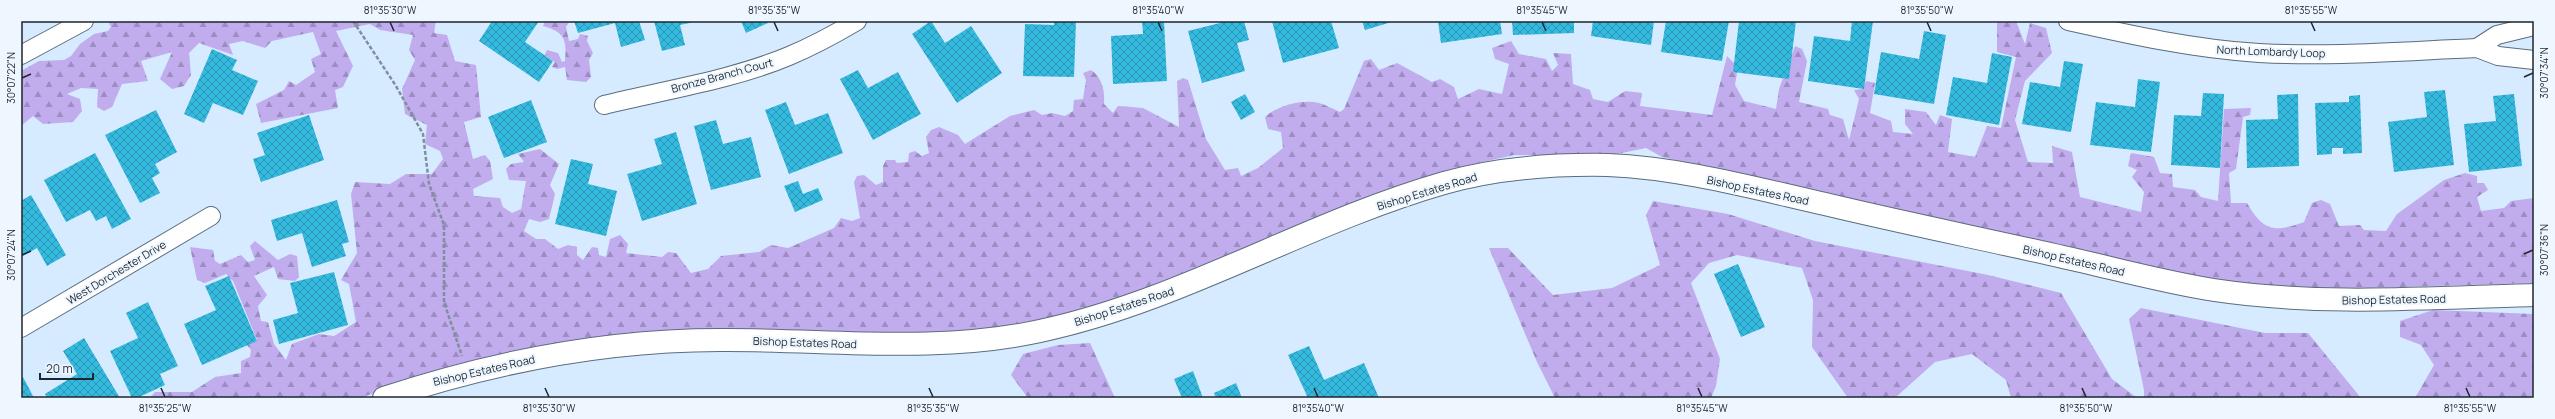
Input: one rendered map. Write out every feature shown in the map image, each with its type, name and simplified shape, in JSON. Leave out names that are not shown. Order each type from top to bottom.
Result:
[{"type":"street","points":[[21,55],[84,21]]},
{"type":"street","name":"Bronze Branch Court","points":[[604,105],[751,69],[796,53],[857,21]]},
{"type":"street","name":"North Lombardy Loop","points":[[2068,21],[2147,39],[2210,49],[2259,53],[2307,54],[2477,48],[2498,56],[2534,60]]},
{"type":"street","name":"North Lombardy Loop","points":[[2477,48],[2498,35],[2534,26]]},
{"type":"street","name":"Bishop Estates Road","points":[[384,398],[467,373],[549,355],[665,340],[786,341],[922,345],[997,339],[1040,331],[1097,317],[1172,290],[1309,231],[1386,201],[1449,182],[1484,174],[1545,167],[1608,165],[1660,170],[1733,183],[2165,280],[2279,299],[2347,300],[2534,295]]},
{"type":"street","name":"West Dorchester Drive","points":[[21,328],[211,216]]},
{"type":"path","points":[[353,21],[396,86],[424,134],[430,184],[444,225],[444,302],[467,373]]},
{"type":"green space","points":[[108,21],[436,21],[434,33],[447,35],[455,61],[476,65],[481,117],[464,122],[473,159],[485,155],[490,161],[493,179],[473,189],[474,196],[500,198],[503,207],[512,213],[521,209],[526,181],[509,180],[506,169],[511,164],[524,162],[518,154],[540,149],[559,164],[550,185],[555,194],[549,219],[540,222],[529,219],[524,231],[536,239],[545,239],[558,249],[568,245],[577,247],[577,255],[583,260],[592,247],[598,248],[599,255],[606,257],[610,239],[620,235],[628,244],[626,253],[662,257],[668,252],[676,253],[691,273],[708,269],[721,256],[759,252],[771,245],[788,248],[834,228],[841,218],[852,221],[860,218],[854,182],[857,176],[864,175],[876,185],[883,182],[883,166],[886,160],[895,160],[897,163],[908,162],[909,153],[915,151],[922,156],[929,153],[926,137],[931,130],[939,127],[958,135],[965,144],[1010,116],[1034,110],[1042,115],[1052,113],[1065,116],[1073,111],[1074,100],[1083,99],[1086,80],[1083,73],[1091,70],[1098,76],[1102,85],[1104,104],[1113,113],[1118,106],[1143,108],[1179,127],[1177,81],[1183,78],[1188,80],[1206,139],[1225,170],[1238,168],[1241,176],[1258,168],[1283,148],[1281,132],[1268,129],[1265,117],[1270,113],[1290,104],[1305,102],[1319,103],[1340,112],[1344,109],[1364,61],[1371,59],[1379,70],[1397,63],[1432,82],[1440,79],[1454,87],[1458,99],[1479,89],[1502,94],[1509,64],[1495,59],[1492,48],[1511,41],[1519,54],[1546,59],[1552,71],[1558,65],[1553,53],[1571,54],[1573,84],[1590,90],[1593,99],[1608,102],[1625,91],[1642,93],[1640,106],[1712,115],[1727,56],[1738,67],[1735,85],[1744,101],[1776,109],[1779,89],[1795,46],[1802,49],[1807,61],[1799,102],[1828,109],[1830,115],[1843,119],[1849,140],[1859,99],[1854,90],[1862,89],[1866,81],[1875,83],[1870,113],[1891,121],[1893,132],[1913,134],[1905,124],[1905,109],[1926,112],[1936,125],[1940,115],[1952,119],[1948,152],[1975,157],[1987,126],[2001,128],[2016,57],[1997,52],[1997,22],[2016,21],[2025,44],[2030,23],[2046,28],[2052,53],[2025,81],[2015,120],[2028,162],[2053,163],[2052,146],[2072,152],[2080,197],[2141,212],[2144,192],[2132,177],[2137,170],[2128,166],[2131,153],[2154,157],[2160,173],[2172,174],[2173,187],[2195,190],[2201,197],[2218,201],[2224,109],[2251,108],[2250,115],[2243,117],[2236,169],[2229,173],[2231,203],[2247,203],[2258,219],[2264,224],[2270,227],[2285,228],[2304,222],[2312,203],[2321,200],[2330,204],[2339,226],[2360,225],[2364,230],[2386,231],[2397,214],[2444,180],[2465,173],[2477,176],[2477,183],[2484,183],[2488,190],[2477,197],[2481,211],[2504,208],[2511,201],[2534,198],[2534,283],[2302,290],[2183,275],[1662,157],[1646,148],[1612,155],[1514,155],[1447,170],[1344,208],[1173,280],[1076,313],[973,331],[895,335],[724,330],[662,331],[536,346],[430,373],[360,398],[150,398],[155,392],[192,392],[215,377],[241,373],[241,361],[250,357],[251,350],[247,345],[257,340],[233,281],[226,274],[205,283],[197,280],[190,247],[213,250],[215,261],[220,264],[241,255],[248,262],[255,260],[250,246],[255,241],[278,260],[290,254],[297,256],[299,277],[295,281],[278,279],[274,267],[254,276],[267,295],[258,306],[261,321],[268,322],[274,344],[286,360],[292,344],[319,334],[334,336],[356,322],[349,284],[341,280],[357,253],[351,194],[355,182],[390,184],[406,174],[432,174],[443,159],[440,151],[425,144],[427,125],[405,114],[402,89],[415,60],[409,50],[413,35],[380,30],[370,24],[336,31],[353,66],[343,87],[335,90],[338,108],[261,123],[256,104],[284,90],[289,81],[296,85],[315,72],[311,59],[321,54],[313,32],[272,41],[265,48],[243,41],[229,44],[233,55],[199,43],[189,53],[191,75],[184,86],[172,89],[160,79],[172,52],[141,61],[148,81],[122,84],[112,107],[104,111],[97,107],[98,89],[81,88],[67,94],[80,99],[82,111],[73,122],[43,124],[33,116],[21,126],[21,71],[39,61],[64,60],[71,56],[80,44],[94,34],[108,31],[111,27]]},
{"type":"green space","points":[[545,21],[570,21],[566,27],[569,41],[578,39],[580,34],[588,36],[587,41],[593,53],[589,60],[591,77],[586,82],[567,80],[565,67],[557,69],[552,67],[555,62],[545,55],[547,50],[558,53],[562,62],[565,61],[566,48],[565,42],[560,34],[543,26]]},
{"type":"green space","points":[[1653,201],[1728,214],[1815,241],[1988,275],[2061,293],[2112,379],[2137,398],[2011,398],[2006,380],[1972,354],[1935,362],[1895,398],[1848,398],[1812,347],[1813,300],[1802,268],[1737,255],[1709,263],[1691,283],[1720,359],[1716,386],[1711,398],[1555,398],[1537,362],[1489,248],[1508,248],[1553,295],[1612,288],[1660,265],[1646,215]]},
{"type":"green space","points":[[2141,308],[2265,333],[2308,333],[2361,398],[2144,398],[2144,390],[2129,319]]},
{"type":"green space","points":[[2433,310],[2534,314],[2534,398],[2415,398],[2434,365],[2421,345],[2400,337],[2400,321]]},
{"type":"green space","points":[[1090,343],[1115,398],[1028,398],[1011,375],[1023,354],[1058,345]]},
{"type":"building","points":[[492,21],[539,21],[525,42],[553,61],[539,82],[479,41]]},
{"type":"building","points":[[574,21],[639,21],[645,40],[621,47],[615,23],[578,33]]},
{"type":"building","points":[[654,21],[694,22],[680,25],[685,45],[662,51]]},
{"type":"building","points":[[741,21],[767,21],[768,23],[746,33]]},
{"type":"building","points":[[931,21],[945,43],[971,26],[1002,73],[957,103],[912,34]]},
{"type":"building","points":[[1054,21],[1076,21],[1074,77],[1023,76],[1025,24],[1054,25]]},
{"type":"building","points":[[1142,21],[1164,21],[1167,81],[1113,84],[1111,36],[1143,34]]},
{"type":"building","points":[[1219,21],[1244,21],[1249,40],[1237,43],[1245,71],[1202,83],[1188,31],[1220,23]]},
{"type":"building","points":[[1272,21],[1331,21],[1339,48],[1283,63]]},
{"type":"building","points":[[1362,21],[1395,21],[1365,30]]},
{"type":"building","points":[[1438,21],[1500,21],[1502,34],[1441,43]]},
{"type":"building","points":[[1512,21],[1574,21],[1574,33],[1513,35]]},
{"type":"building","points":[[1593,21],[1654,21],[1651,45],[1591,36]]},
{"type":"building","points":[[1666,21],[1729,21],[1722,61],[1661,52]]},
{"type":"building","points":[[1739,21],[1796,21],[1789,79],[1733,72]]},
{"type":"building","points":[[1852,21],[1873,21],[1864,89],[1808,81],[1814,36],[1850,41]]},
{"type":"building","points":[[1924,31],[1946,35],[1934,104],[1874,94],[1881,52],[1919,59]]},
{"type":"building","points":[[212,49],[237,60],[232,70],[258,81],[243,115],[213,103],[204,123],[184,114]]},
{"type":"building","points":[[1992,53],[2012,57],[1999,125],[1946,115],[1953,77],[1987,83]]},
{"type":"building","points":[[2064,61],[2083,64],[2071,132],[2022,124],[2030,82],[2060,87]]},
{"type":"building","points":[[858,70],[868,88],[898,72],[921,114],[873,140],[840,79]]},
{"type":"building","points":[[2138,79],[2160,82],[2151,152],[2090,145],[2096,102],[2135,107]]},
{"type":"building","points":[[2445,90],[2454,165],[2394,172],[2388,122],[2427,117],[2424,92]]},
{"type":"building","points":[[2203,93],[2224,94],[2220,168],[2171,165],[2174,115],[2201,116]]},
{"type":"building","points":[[1245,94],[1255,112],[1241,120],[1231,102]]},
{"type":"building","points":[[2298,94],[2299,166],[2247,168],[2246,120],[2278,119],[2277,95]]},
{"type":"building","points":[[2514,94],[2522,166],[2469,172],[2464,124],[2496,121],[2493,96]]},
{"type":"building","points":[[2360,95],[2362,153],[2343,154],[2343,148],[2332,148],[2332,154],[2317,155],[2315,103],[2349,102],[2349,96]]},
{"type":"building","points":[[531,100],[547,142],[504,158],[488,117]]},
{"type":"building","points":[[786,102],[795,125],[828,113],[843,153],[789,174],[765,110]]},
{"type":"building","points":[[156,110],[177,152],[155,164],[160,173],[152,178],[160,193],[140,203],[105,135]]},
{"type":"building","points":[[309,115],[324,160],[261,182],[253,159],[265,155],[257,133]]},
{"type":"building","points":[[716,120],[723,144],[751,137],[761,177],[711,190],[694,126]]},
{"type":"building","points":[[676,132],[697,204],[642,221],[627,174],[662,164],[654,139]]},
{"type":"building","points":[[95,153],[131,219],[112,229],[106,216],[96,221],[90,210],[66,222],[44,180]]},
{"type":"building","points":[[571,159],[593,164],[588,184],[617,191],[606,236],[555,224]]},
{"type":"building","points":[[798,181],[803,194],[818,188],[823,200],[795,212],[784,186]]},
{"type":"building","points":[[31,195],[66,255],[47,266],[37,248],[21,257],[21,201]]},
{"type":"building","points":[[337,200],[349,242],[342,244],[346,256],[312,267],[302,233],[277,241],[271,220]]},
{"type":"building","points":[[1738,264],[1765,327],[1741,337],[1714,274]]},
{"type":"building","points":[[334,272],[348,325],[279,344],[273,320],[298,313],[290,283]]},
{"type":"building","points":[[229,276],[257,341],[202,365],[184,324],[216,310],[205,286]]},
{"type":"building","points":[[148,302],[178,366],[160,374],[165,385],[137,398],[132,398],[110,351],[138,338],[126,313]]},
{"type":"building","points":[[84,338],[120,398],[47,398],[45,394],[77,374],[63,351]]},
{"type":"building","points":[[1309,346],[1324,380],[1364,363],[1379,398],[1308,398],[1288,355]]},
{"type":"building","points":[[1193,371],[1203,398],[1182,398],[1174,379]]},
{"type":"building","points":[[23,377],[34,398],[21,398],[21,378]]},
{"type":"building","points":[[1236,383],[1242,398],[1216,398],[1214,393]]}]
